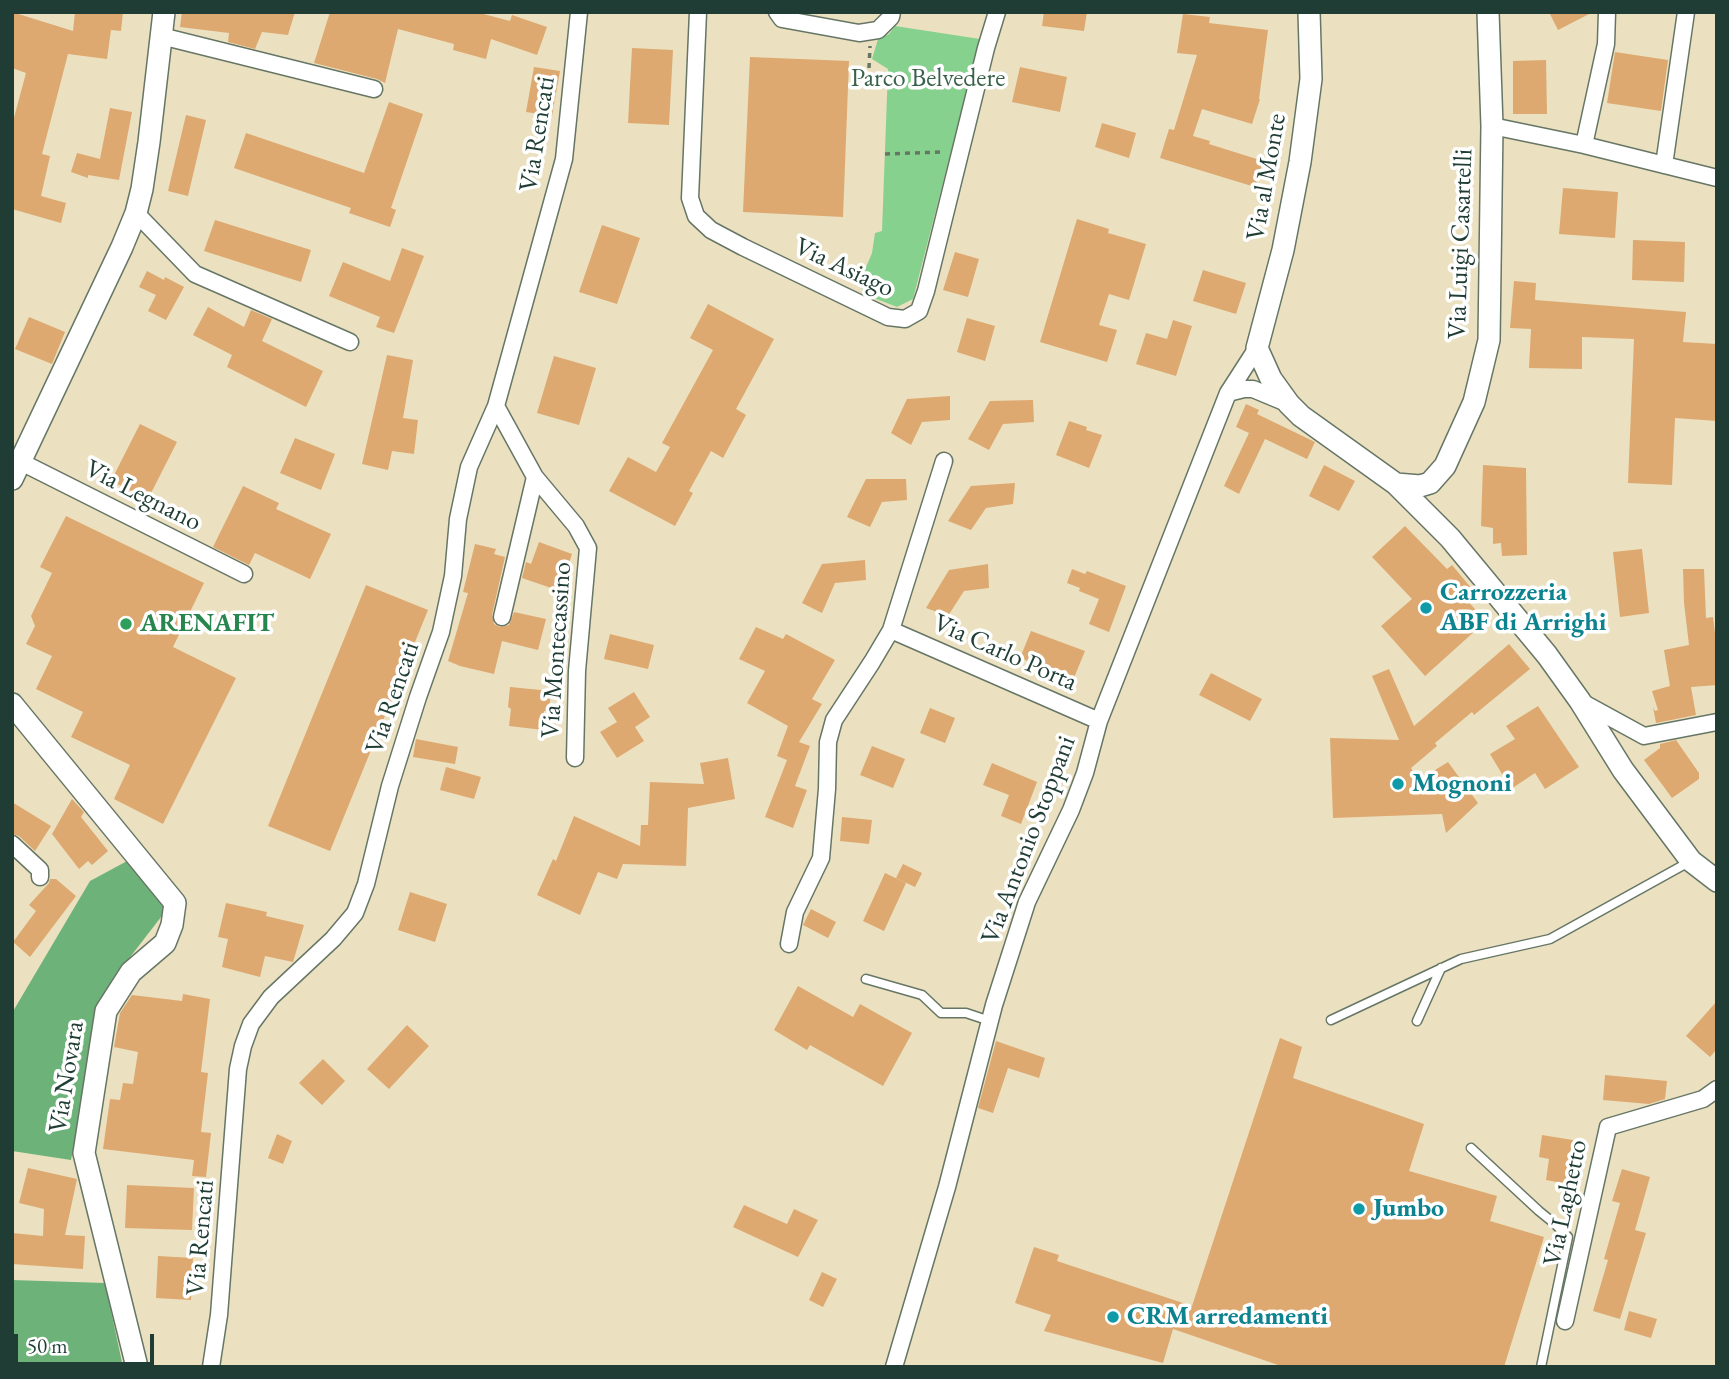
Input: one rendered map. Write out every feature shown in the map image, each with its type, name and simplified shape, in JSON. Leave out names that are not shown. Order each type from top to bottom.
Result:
[{"type":"main road","points":[[16,471],[136,213],[149,142],[164,12]]},
{"type":"main road","name":"Via al Monte","points":[[1257,348],[1283,250],[1300,162],[1311,79],[1309,12]]},
{"type":"main road","name":"Via Luigi Casartelli","points":[[1438,475],[1445,466],[1474,402],[1489,340],[1492,126],[1488,12]]},
{"type":"main road","points":[[1257,348],[1271,379],[1301,416],[1396,484],[1450,538],[1546,655],[1580,701],[1623,769],[1692,861],[1717,881]]},
{"type":"main road","points":[[1396,484],[1420,486],[1438,475]]},
{"type":"main road","points":[[1438,475],[1435,492],[1437,505],[1450,538]]},
{"type":"main road","name":"Via Novara","points":[[12,704],[175,903],[172,925],[165,943],[131,972],[106,1012],[84,1153],[136,1367]]},
{"type":"street","name":"Via Asiago","points":[[698,12],[690,198],[696,216],[711,230],[743,247],[888,317],[905,319],[919,311],[926,291],[997,12]]},
{"type":"street","points":[[776,12],[782,19],[859,33],[878,30],[891,17],[892,12]]},
{"type":"street","points":[[1584,145],[1606,44],[1607,12]]},
{"type":"street","points":[[1664,165],[1686,12]]},
{"type":"street","name":"Via Rencati","points":[[211,1367],[219,1315],[238,1069],[243,1046],[251,1024],[271,997],[333,939],[355,912],[366,884],[390,786],[441,632],[453,576],[458,519],[470,467],[496,406],[564,159],[573,14]]},
{"type":"street","points":[[161,36],[374,89]]},
{"type":"street","name":"Via Luigi Casartelli","points":[[1492,126],[1584,145],[1717,178]]},
{"type":"street","points":[[136,213],[195,274],[350,342]]},
{"type":"street","name":"Via Antonio Stoppani","points":[[894,1367],[947,1187],[990,1021],[1027,902],[1071,810],[1085,773],[1099,721],[1228,393],[1257,348]]},
{"type":"street","points":[[1228,393],[1253,390],[1289,404]]},
{"type":"street","name":"Via Montecassino","points":[[496,406],[535,477],[576,526],[588,548],[577,671],[575,758]]},
{"type":"street","name":"Via Carlo Porta","points":[[789,944],[795,912],[821,858],[828,742],[834,720],[891,630],[944,461]]},
{"type":"street","name":"Via Legnano","points":[[16,471],[244,574]]},
{"type":"street","points":[[502,617],[535,477]]},
{"type":"street","name":"Via Carlo Porta","points":[[891,630],[1099,721]]},
{"type":"street","points":[[1580,701],[1644,736],[1717,722]]},
{"type":"street","points":[[12,844],[40,870],[40,877]]},
{"type":"street","name":"Via Laghetto","points":[[1565,1321],[1608,1127],[1703,1099],[1717,1089]]},
{"type":"lane","points":[[1331,1020],[1461,958],[1550,939],[1692,861]]},
{"type":"lane","points":[[1417,1021],[1441,968]]},
{"type":"lane","points":[[866,979],[922,995],[941,1013],[967,1013],[990,1021]]},
{"type":"lane","points":[[1471,1148],[1567,1237],[1541,1367]]},
{"type":"path","points":[[885,154],[950,152]]},
{"type":"green space","name":"Parco Belvedere","points":[[895,26],[980,39],[913,299],[897,307],[866,295],[862,290],[861,279],[872,253],[875,233],[882,231],[888,69],[872,59],[878,39],[889,34]]},
{"type":"green space","points":[[129,860],[168,908],[117,974],[98,1021],[71,1160],[12,1151],[12,1013],[90,881]]},
{"type":"green space","points":[[12,1280],[105,1283],[123,1367],[12,1367]]},
{"type":"building","points":[[12,12],[73,31],[75,12],[123,12],[121,31],[111,30],[107,59],[68,54],[42,154],[50,156],[41,196],[66,203],[61,223],[12,209],[12,125],[26,73],[12,68]]},
{"type":"building","points":[[182,12],[295,12],[288,35],[262,32],[255,49],[228,42],[229,33],[180,27]]},
{"type":"building","points":[[330,12],[476,12],[510,21],[512,15],[547,27],[537,55],[491,39],[486,59],[453,50],[454,44],[398,29],[385,83],[314,63]]},
{"type":"building","points":[[1044,12],[1087,12],[1084,31],[1042,26]]},
{"type":"building","points":[[1549,12],[1593,12],[1558,30]]},
{"type":"building","points":[[1183,14],[1210,17],[1209,23],[1268,30],[1260,99],[1252,124],[1202,109],[1193,136],[1210,141],[1209,144],[1263,161],[1255,187],[1160,158],[1169,129],[1174,130],[1197,55],[1177,53]]},
{"type":"building","points":[[632,48],[673,50],[669,125],[628,123]]},
{"type":"building","points":[[1615,52],[1668,60],[1661,111],[1607,103]]},
{"type":"building","points":[[750,57],[849,61],[843,217],[743,212]]},
{"type":"building","points":[[1546,60],[1547,114],[1513,114],[1513,61]]},
{"type":"building","points":[[534,67],[560,71],[552,116],[526,112]]},
{"type":"building","points":[[1020,67],[1067,77],[1060,112],[1012,102]]},
{"type":"building","points":[[389,102],[423,114],[391,208],[396,210],[390,227],[349,213],[351,208],[234,168],[246,133],[364,173]]},
{"type":"building","points":[[110,108],[132,112],[119,180],[88,175],[88,178],[71,172],[77,153],[100,159]]},
{"type":"building","points":[[186,115],[206,120],[188,196],[168,191]]},
{"type":"building","points":[[1102,123],[1136,133],[1129,158],[1095,147]]},
{"type":"building","points":[[1563,188],[1618,192],[1615,238],[1559,234]]},
{"type":"building","points":[[1077,219],[1109,229],[1108,233],[1146,244],[1129,300],[1109,294],[1099,325],[1117,330],[1107,362],[1040,342]]},
{"type":"building","points":[[215,220],[311,250],[301,282],[204,251]]},
{"type":"building","points":[[602,225],[640,238],[617,304],[579,292]]},
{"type":"building","points":[[1633,240],[1685,242],[1684,282],[1632,280]]},
{"type":"building","points":[[402,248],[424,256],[394,333],[376,327],[380,317],[329,296],[343,262],[390,281]]},
{"type":"building","points":[[955,252],[979,259],[968,297],[943,290]]},
{"type":"building","points":[[1203,270],[1246,283],[1236,314],[1193,301]]},
{"type":"building","points":[[147,271],[184,287],[166,320],[148,311],[156,295],[139,287]]},
{"type":"building","points":[[1514,281],[1536,283],[1535,300],[1686,312],[1683,342],[1717,344],[1717,421],[1675,418],[1672,485],[1628,483],[1634,339],[1582,337],[1582,369],[1529,368],[1531,329],[1510,328]]},
{"type":"building","points":[[708,304],[774,339],[736,409],[746,415],[723,458],[711,451],[689,491],[693,493],[675,526],[609,491],[628,457],[656,472],[670,447],[662,443],[713,350],[690,338]]},
{"type":"building","points":[[208,307],[244,327],[251,310],[272,319],[262,341],[323,371],[306,407],[227,367],[232,355],[193,335]]},
{"type":"building","points":[[29,317],[65,332],[52,364],[15,349]]},
{"type":"building","points":[[967,318],[995,326],[985,361],[957,352]]},
{"type":"building","points":[[1173,320],[1192,326],[1176,376],[1136,364],[1146,333],[1167,339]]},
{"type":"building","points":[[387,355],[413,360],[403,418],[418,420],[414,454],[392,451],[388,470],[362,464]]},
{"type":"building","points":[[554,356],[596,368],[579,425],[537,413]]},
{"type":"building","points":[[950,396],[950,420],[922,422],[911,445],[891,433],[907,399]]},
{"type":"building","points":[[1033,400],[1034,422],[1003,424],[989,450],[968,439],[990,401]]},
{"type":"building","points":[[1246,404],[1259,410],[1257,414],[1315,442],[1307,459],[1265,439],[1239,494],[1224,486],[1249,433],[1236,427]]},
{"type":"building","points":[[1069,421],[1102,435],[1089,468],[1056,455]]},
{"type":"building","points":[[140,424],[177,442],[148,499],[111,481]]},
{"type":"building","points":[[295,438],[335,454],[321,490],[280,473]]},
{"type":"building","points":[[1324,465],[1355,481],[1339,511],[1309,496]]},
{"type":"building","points":[[1483,465],[1526,468],[1527,555],[1502,556],[1501,543],[1493,544],[1493,528],[1481,526]]},
{"type":"building","points":[[866,479],[906,479],[907,500],[882,502],[870,527],[847,517]]},
{"type":"building","points":[[1015,483],[1013,504],[986,508],[971,530],[948,521],[971,486]]},
{"type":"building","points":[[243,486],[279,503],[276,509],[331,534],[310,579],[255,553],[249,565],[213,547]]},
{"type":"building","name":"ARENAFIT","points":[[66,516],[204,583],[173,647],[236,678],[163,824],[114,799],[130,765],[71,737],[83,712],[36,689],[52,656],[26,644],[35,626],[31,616],[52,573],[40,567]]},
{"type":"building","points":[[1405,526],[1447,569],[1452,565],[1472,589],[1463,596],[1486,621],[1425,676],[1381,626],[1412,599],[1372,557]]},
{"type":"building","points":[[539,542],[572,554],[560,591],[522,578],[526,562],[531,564]]},
{"type":"building","points":[[475,544],[496,549],[494,554],[505,557],[492,615],[494,624],[500,627],[509,625],[514,612],[546,619],[538,650],[502,641],[494,674],[448,661],[468,593],[463,592]]},
{"type":"building","points":[[1642,549],[1649,613],[1620,617],[1613,552]]},
{"type":"building","points":[[865,560],[866,580],[835,583],[822,613],[802,603],[822,564]]},
{"type":"building","points":[[988,564],[989,588],[964,591],[948,616],[926,608],[949,570]]},
{"type":"building","points":[[1072,569],[1085,574],[1087,571],[1126,586],[1109,632],[1089,624],[1099,599],[1067,583]]},
{"type":"building","points":[[1683,569],[1704,569],[1706,618],[1713,617],[1717,649],[1717,685],[1691,687],[1696,715],[1656,723],[1653,707],[1655,711],[1658,710],[1652,691],[1670,686],[1664,650],[1689,645]]},
{"type":"building","points":[[366,585],[428,610],[330,851],[268,826]]},
{"type":"building","points":[[756,627],[783,639],[786,634],[835,660],[812,699],[822,704],[799,742],[810,746],[795,786],[807,790],[793,828],[765,817],[787,760],[777,756],[788,726],[747,703],[765,671],[739,659]]},
{"type":"building","points":[[1031,631],[1085,651],[1073,680],[1020,658]]},
{"type":"building","points":[[610,634],[654,645],[648,669],[604,659]]},
{"type":"building","name":"Mognoni","points":[[1509,644],[1530,669],[1474,715],[1472,712],[1435,743],[1437,746],[1411,768],[1419,780],[1448,762],[1478,803],[1446,833],[1442,814],[1333,818],[1330,738],[1399,740],[1372,676],[1389,669],[1414,726]]},
{"type":"building","points":[[1211,673],[1262,699],[1250,721],[1199,695]]},
{"type":"building","points":[[510,687],[551,691],[549,711],[544,711],[543,730],[509,726]]},
{"type":"building","points":[[634,692],[650,717],[635,727],[644,741],[617,758],[600,732],[617,722],[608,708]]},
{"type":"building","points":[[1538,706],[1579,767],[1545,789],[1535,773],[1511,789],[1490,754],[1515,739],[1506,726]]},
{"type":"building","points":[[930,708],[955,718],[945,743],[920,733]]},
{"type":"building","points":[[416,739],[458,747],[455,764],[413,757]]},
{"type":"building","points":[[1676,740],[1699,773],[1699,779],[1672,798],[1644,760],[1660,748],[1660,744]]},
{"type":"building","points":[[872,746],[905,759],[893,788],[860,775]]},
{"type":"building","points":[[728,758],[735,799],[688,808],[686,866],[623,864],[617,879],[598,872],[580,915],[537,895],[553,859],[556,861],[574,816],[640,846],[641,825],[648,825],[650,782],[704,784],[700,763]]},
{"type":"building","points":[[992,763],[1037,782],[1021,824],[1001,816],[1009,795],[983,785]]},
{"type":"building","points":[[446,767],[481,777],[474,799],[440,790]]},
{"type":"building","points":[[72,799],[84,812],[81,817],[108,851],[92,865],[88,861],[79,869],[52,834]]},
{"type":"building","points":[[12,802],[51,826],[35,851],[19,836],[12,834]]},
{"type":"building","points":[[842,817],[872,820],[869,844],[840,841]]},
{"type":"building","points":[[903,864],[922,873],[915,887],[896,878]]},
{"type":"building","points":[[885,873],[906,883],[884,931],[863,921]]},
{"type":"building","points":[[50,879],[56,879],[76,896],[30,957],[13,942],[36,911],[29,905]]},
{"type":"building","points":[[410,892],[447,904],[435,942],[398,930]]},
{"type":"building","points":[[226,903],[267,912],[266,916],[304,925],[293,962],[265,956],[260,977],[222,967],[228,939],[218,937]]},
{"type":"building","points":[[811,909],[836,922],[828,938],[803,925]]},
{"type":"building","points":[[798,986],[853,1017],[860,1004],[912,1033],[883,1086],[810,1045],[807,1050],[774,1030]]},
{"type":"building","points":[[183,994],[210,999],[201,1072],[208,1073],[201,1132],[211,1133],[206,1177],[192,1176],[194,1160],[103,1149],[110,1099],[120,1100],[123,1083],[133,1084],[138,1052],[114,1047],[120,1013],[132,995],[182,1001]]},
{"type":"building","points":[[1717,1001],[1717,1049],[1710,1057],[1686,1036]]},
{"type":"building","points":[[407,1025],[429,1046],[389,1089],[367,1069]]},
{"type":"building","name":"Jumbo","points":[[1280,1038],[1302,1047],[1293,1078],[1424,1124],[1409,1171],[1497,1196],[1490,1221],[1544,1237],[1504,1367],[1284,1367],[1173,1329],[1163,1363],[1044,1331],[1051,1315],[1015,1303],[1034,1247],[1059,1255],[1057,1261],[1192,1306]]},
{"type":"building","points":[[996,1041],[1045,1058],[1039,1078],[1008,1068],[993,1113],[978,1108]]},
{"type":"building","points":[[323,1059],[345,1081],[322,1105],[299,1083]]},
{"type":"building","points":[[1605,1075],[1667,1081],[1665,1099],[1649,1104],[1603,1100]]},
{"type":"building","points":[[277,1134],[292,1141],[283,1164],[268,1158]]},
{"type":"building","points":[[1542,1135],[1585,1142],[1578,1186],[1546,1180],[1549,1159],[1539,1157]]},
{"type":"building","points":[[28,1168],[77,1179],[65,1235],[85,1236],[83,1269],[12,1264],[12,1233],[43,1236],[44,1209],[19,1203]]},
{"type":"building","points":[[1622,1169],[1650,1177],[1635,1230],[1646,1233],[1620,1319],[1593,1311],[1608,1260],[1604,1259],[1620,1203],[1612,1201]]},
{"type":"building","points":[[127,1185],[194,1188],[192,1230],[125,1228]]},
{"type":"building","points":[[744,1205],[787,1224],[794,1209],[818,1220],[798,1257],[733,1227]]},
{"type":"building","points":[[158,1256],[193,1258],[191,1300],[156,1298]]},
{"type":"building","points":[[822,1272],[837,1279],[823,1307],[809,1300]]},
{"type":"building","points":[[1629,1311],[1657,1319],[1651,1338],[1624,1330]]},
{"type":"place","name":"Carrozzeria ABF di Arrighi","points":[[1426,608]]},
{"type":"place","name":"ARENAFIT","points":[[126,624]]},
{"type":"place","name":"Mognoni","points":[[1398,784]]},
{"type":"place","name":"Jumbo","points":[[1359,1209]]},
{"type":"place","name":"CRM arredamenti","points":[[1113,1317]]}]
